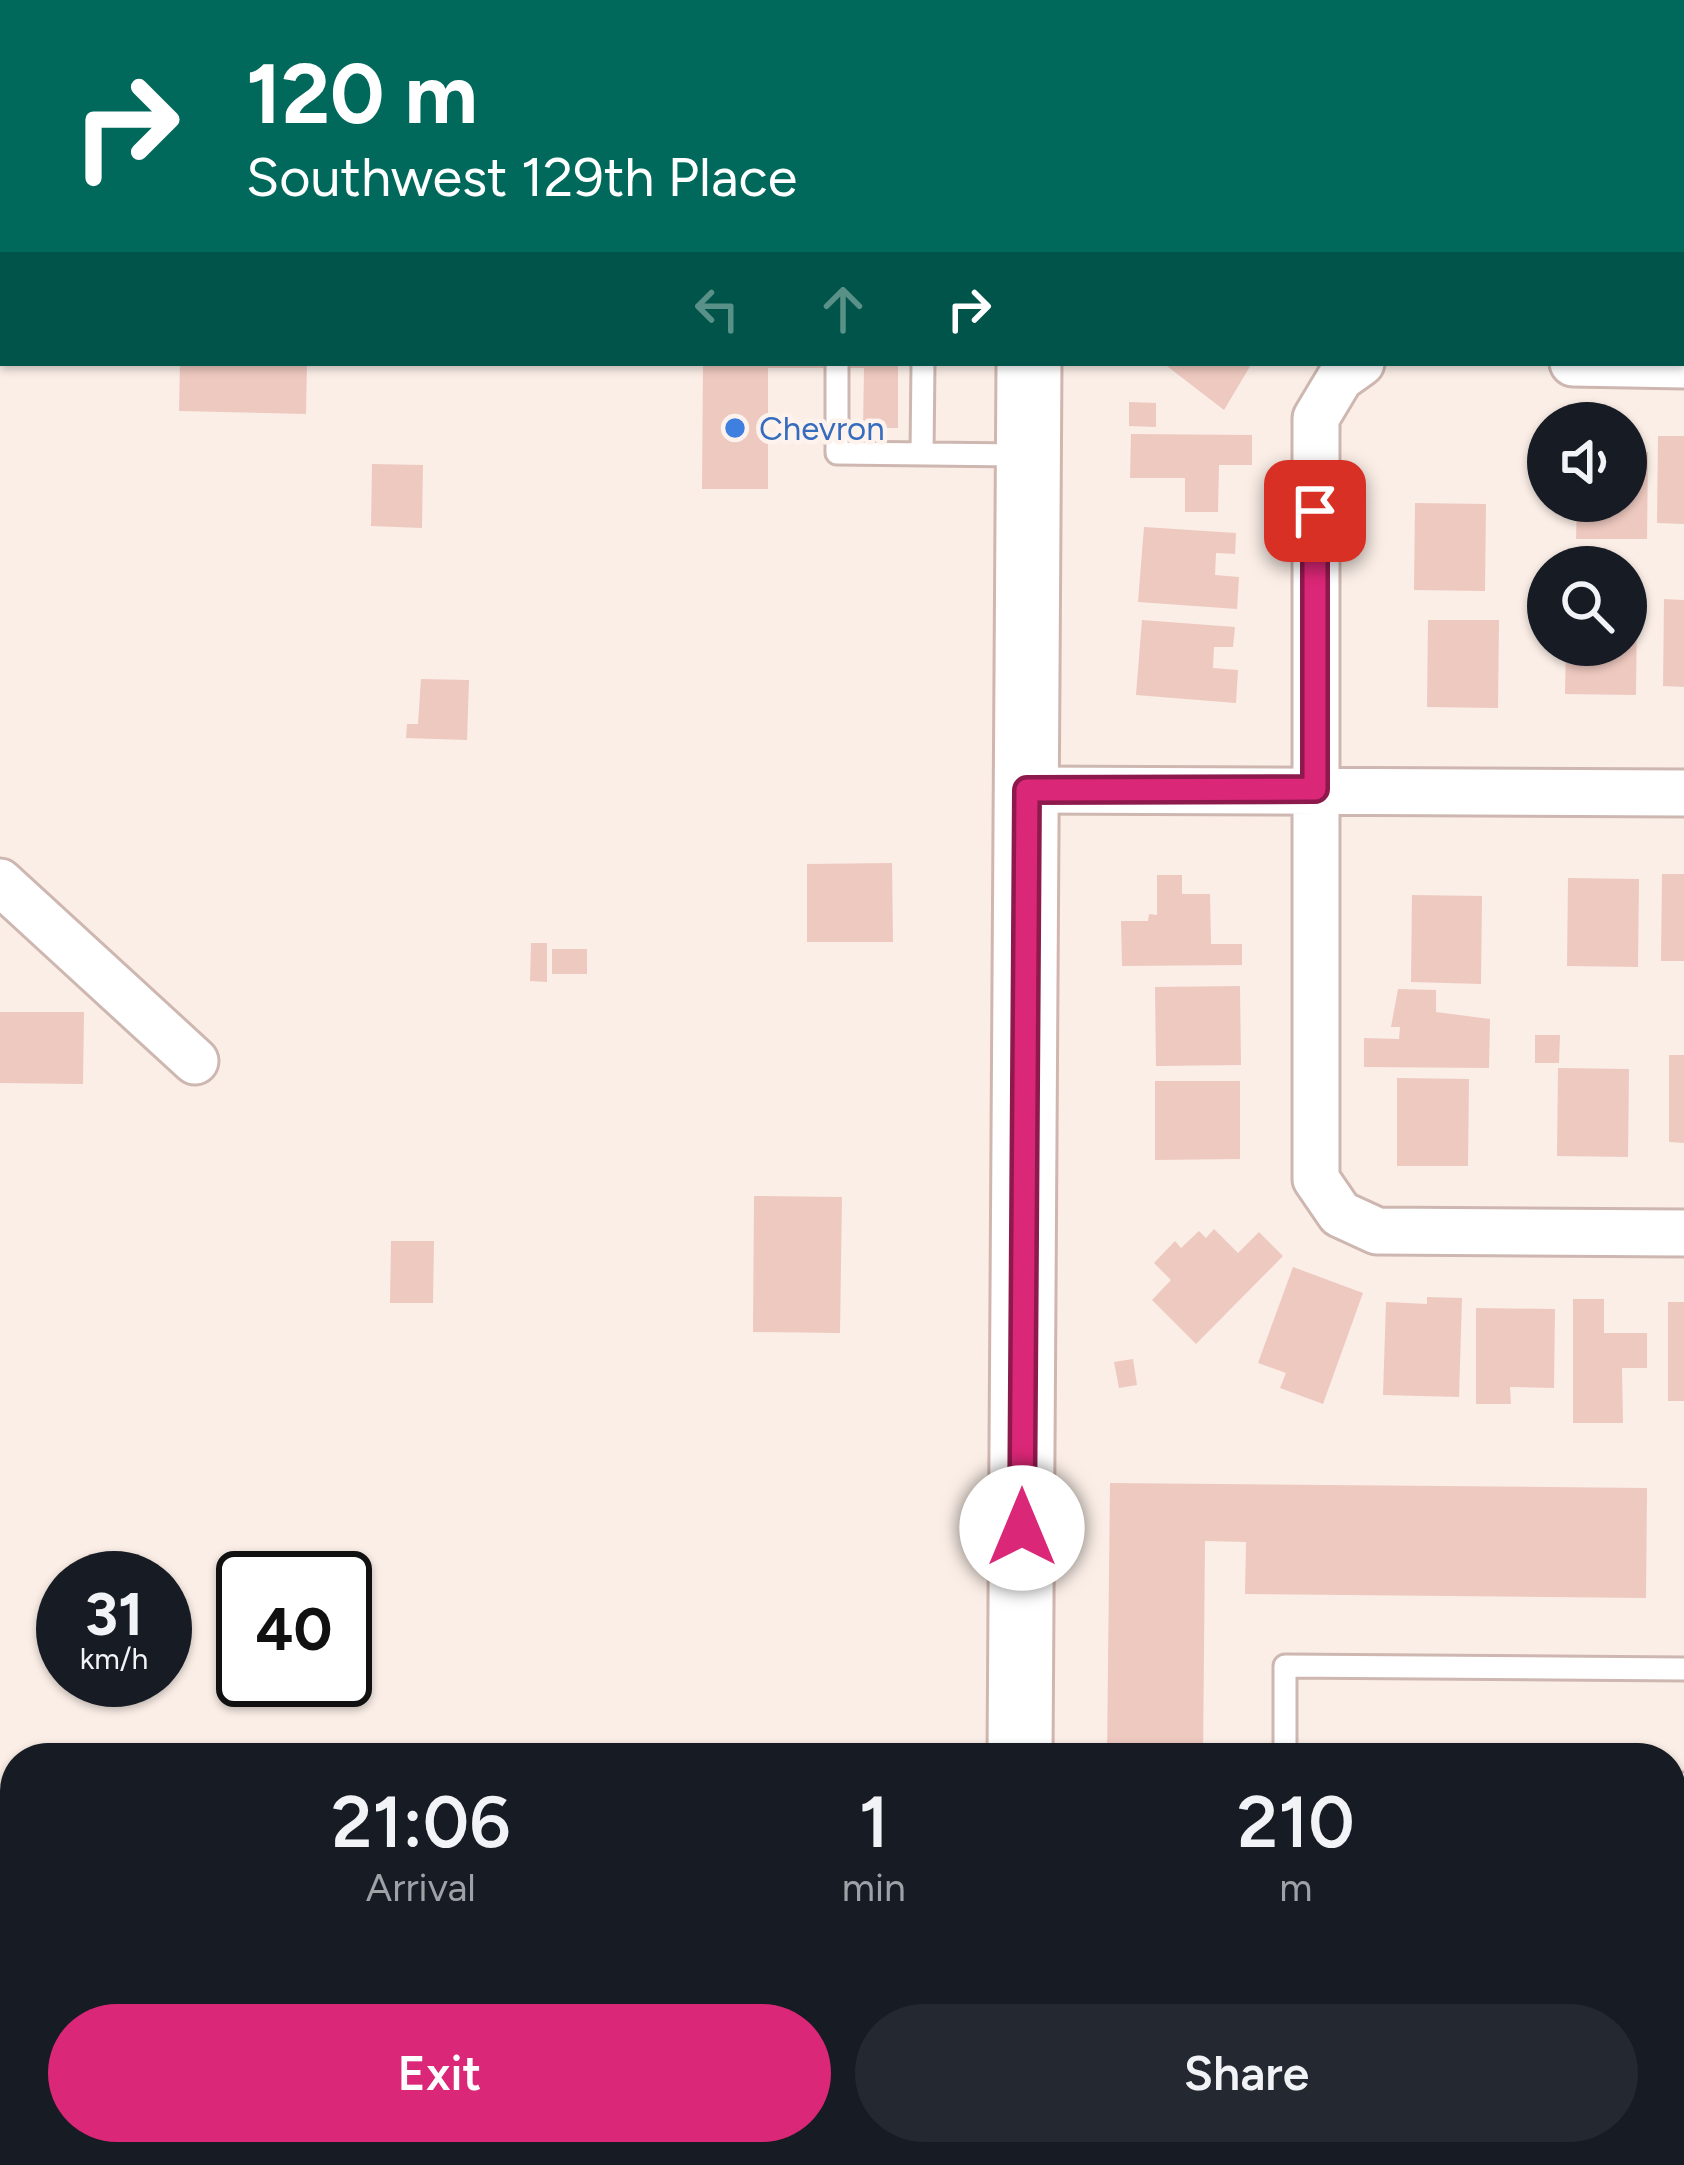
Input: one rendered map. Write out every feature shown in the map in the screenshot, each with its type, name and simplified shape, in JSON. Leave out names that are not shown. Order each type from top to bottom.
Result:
[{"type":"street","points":[[1020,1743],[1029,366]]},
{"type":"street","points":[[1351,371],[1316,418],[1316,1179],[1340,1214],[1377,1232],[1684,1233]]},
{"type":"street","points":[[1027,790],[1684,794]]},
{"type":"street","points":[[0,882],[195,1061]]},
{"type":"lane","points":[[837,366],[836,453],[1029,455]]},
{"type":"lane","points":[[922,454],[923,366]]},
{"type":"lane","points":[[1286,1743],[1285,1666],[1684,1669]]},
{"type":"building","points":[[180,366],[307,366],[306,414],[179,411]]},
{"type":"building","name":"Chevron","points":[[703,366],[898,366],[898,428],[863,428],[864,368],[768,368],[768,489],[702,489]]},
{"type":"building","points":[[1167,366],[1250,366],[1224,410]]},
{"type":"building","points":[[1129,402],[1156,403],[1156,427],[1129,426]]},
{"type":"building","points":[[1131,434],[1252,435],[1252,465],[1219,465],[1218,512],[1185,512],[1185,478],[1130,478]]},
{"type":"building","points":[[1658,436],[1684,436],[1684,524],[1657,523]]},
{"type":"building","points":[[1648,452],[1647,539],[1576,539],[1576,522],[1647,522]]},
{"type":"building","points":[[372,464],[423,465],[422,528],[371,526]]},
{"type":"building","points":[[1415,503],[1486,504],[1485,591],[1414,590]]},
{"type":"building","points":[[1144,527],[1236,533],[1235,554],[1216,553],[1215,575],[1239,577],[1237,609],[1138,602]]},
{"type":"building","points":[[1664,599],[1684,600],[1684,687],[1663,686]]},
{"type":"building","points":[[1142,620],[1235,627],[1233,647],[1214,647],[1213,668],[1238,670],[1236,703],[1136,695]]},
{"type":"building","points":[[1428,620],[1499,620],[1498,708],[1427,707]]},
{"type":"building","points":[[1566,666],[1636,666],[1636,695],[1565,694]]},
{"type":"building","points":[[421,679],[469,680],[467,740],[406,738],[407,724],[418,724]]},
{"type":"building","points":[[892,863],[893,942],[807,942],[807,864]]},
{"type":"building","points":[[1662,874],[1684,874],[1684,961],[1661,961]]},
{"type":"building","points":[[1157,875],[1182,875],[1182,894],[1210,894],[1211,944],[1242,944],[1242,965],[1122,966],[1121,921],[1148,921],[1149,914],[1157,915]]},
{"type":"building","points":[[1568,878],[1639,879],[1638,967],[1567,966]]},
{"type":"building","points":[[1412,895],[1482,896],[1481,984],[1411,982]]},
{"type":"building","points":[[531,943],[547,943],[547,982],[530,981]]},
{"type":"building","points":[[552,949],[587,949],[587,974],[552,974]]},
{"type":"building","points":[[1240,986],[1241,1065],[1156,1066],[1155,987]]},
{"type":"building","points":[[1398,989],[1436,990],[1436,1012],[1490,1019],[1489,1068],[1364,1067],[1364,1038],[1399,1039],[1400,1027],[1391,1027]]},
{"type":"building","points":[[0,1012],[84,1012],[83,1084],[0,1083]]},
{"type":"building","points":[[1535,1035],[1560,1035],[1559,1063],[1535,1063]]},
{"type":"building","points":[[1669,1055],[1684,1055],[1684,1143],[1669,1142]]},
{"type":"building","points":[[1558,1068],[1629,1069],[1628,1157],[1557,1156]]},
{"type":"building","points":[[1397,1078],[1469,1079],[1468,1166],[1397,1166]]},
{"type":"building","points":[[1155,1081],[1240,1081],[1240,1159],[1155,1160]]},
{"type":"building","points":[[754,1196],[842,1197],[840,1333],[753,1332]]},
{"type":"building","points":[[1214,1229],[1238,1253],[1259,1232],[1283,1256],[1196,1344],[1152,1300],[1171,1280],[1154,1263],[1175,1241],[1181,1248],[1199,1231],[1206,1238]]},
{"type":"building","points":[[391,1241],[434,1241],[433,1303],[390,1303]]},
{"type":"building","points":[[1293,1267],[1363,1293],[1323,1404],[1280,1388],[1286,1373],[1258,1363]]},
{"type":"building","points":[[1427,1297],[1462,1298],[1459,1397],[1383,1395],[1386,1302],[1427,1304]]},
{"type":"building","points":[[1573,1299],[1604,1299],[1604,1333],[1647,1333],[1647,1368],[1622,1368],[1623,1423],[1573,1423]]},
{"type":"building","points":[[1668,1302],[1684,1302],[1684,1401],[1668,1401]]},
{"type":"building","points":[[1476,1308],[1555,1309],[1554,1388],[1510,1387],[1511,1404],[1476,1404]]},
{"type":"building","points":[[1133,1359],[1137,1385],[1119,1388],[1114,1362]]},
{"type":"building","points":[[1110,1483],[1647,1488],[1646,1598],[1245,1594],[1246,1542],[1205,1541],[1203,1743],[1107,1743]]},
{"type":"place","name":"Chevron","points":[[735,428]]},
{"type":"route","points":[[1022,1528],[1027,790],[1315,789],[1315,511]]}]
